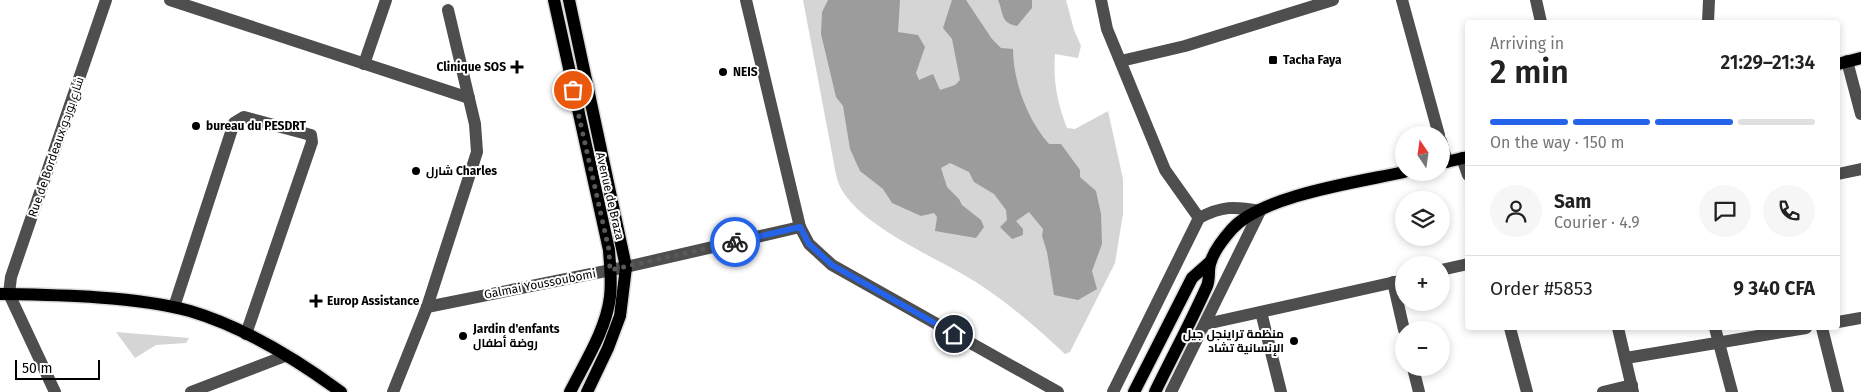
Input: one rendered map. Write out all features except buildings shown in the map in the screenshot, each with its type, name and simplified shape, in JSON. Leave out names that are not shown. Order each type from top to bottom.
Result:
[{"type":"main road","name":"Avenue de Braza","points":[[554,0],[609,250],[610,270],[610,297],[606,313],[595,342],[570,392]]},
{"type":"main road","name":"Avenue de Braza","points":[[569,0],[626,267],[620,316],[608,348],[587,392]]},
{"type":"main road","points":[[1842,62],[1861,58]]},
{"type":"main road","points":[[1450,161],[1465,157]]},
{"type":"main road","points":[[1134,392],[1192,278],[1210,262],[1232,228],[1260,211],[1308,194],[1395,174]]},
{"type":"main road","points":[[1155,392],[1208,284],[1210,262]]},
{"type":"main road","points":[[4,294],[144,302],[174,307],[223,323],[246,334],[285,356],[341,392]]},
{"type":"street","name":"Rue de Bordeaux شارع بوردو","points":[[4,294],[106,0]]},
{"type":"street","points":[[170,0],[469,98]]},
{"type":"street","points":[[364,64],[386,0]]},
{"type":"street","points":[[746,0],[800,227],[809,244],[832,265],[1058,392]]},
{"type":"street","points":[[1101,0],[1107,29],[1165,170],[1199,218]]},
{"type":"street","points":[[1120,61],[1185,46],[1333,0]]},
{"type":"street","points":[[1402,0],[1437,126]]},
{"type":"street","points":[[1536,0],[1541,20]]},
{"type":"street","points":[[1708,20],[1709,0]]},
{"type":"street","points":[[393,392],[427,307],[477,152],[475,124],[448,10]]},
{"type":"street","points":[[1842,62],[1861,114]]},
{"type":"street","points":[[174,307],[234,123],[244,117],[311,135],[312,142],[246,334]]},
{"type":"street","points":[[1840,174],[1861,169]]},
{"type":"street","points":[[1113,392],[1199,218],[1218,208],[1238,207],[1260,211],[1171,392]]},
{"type":"street","name":"Galmai Youssoubomi","points":[[427,307],[626,267],[800,227]]},
{"type":"street","points":[[1450,268],[1465,265]]},
{"type":"street","points":[[1206,324],[1395,282]]},
{"type":"street","points":[[4,294],[55,392]]},
{"type":"street","points":[[1261,312],[1281,392]]},
{"type":"street","points":[[1840,322],[1861,318]]},
{"type":"street","points":[[1511,330],[1527,392]]},
{"type":"street","points":[[1603,392],[1632,388],[1619,330]]},
{"type":"street","points":[[1716,330],[1732,392]]},
{"type":"street","points":[[1626,358],[1793,330]]},
{"type":"street","points":[[1822,330],[1838,392]]},
{"type":"street","points":[[191,392],[285,356]]},
{"type":"street","points":[[1415,376],[1419,392]]},
{"type":"shaded area","points":[[803,0],[1066,0],[1074,30],[1081,46],[1078,58],[1055,54],[1055,82],[1058,100],[1067,128],[1075,129],[1108,111],[1123,179],[1123,214],[1115,263],[1070,352],[1065,354],[1025,318],[982,286],[873,222],[846,196],[839,185],[836,173]]},
{"type":"shaded area","points":[[828,0],[900,0],[898,32],[918,35],[925,47],[916,73],[919,80],[933,74],[940,90],[955,85],[960,80],[952,39],[943,28],[952,0],[966,0],[992,39],[1001,48],[1013,49],[1019,86],[1034,123],[1049,144],[1061,144],[1080,170],[1080,177],[1096,191],[1101,214],[1102,244],[1092,271],[1097,289],[1078,300],[1054,295],[1047,252],[1042,236],[1043,229],[1029,212],[1016,221],[1023,229],[1023,235],[1012,239],[1000,227],[1007,220],[1006,210],[994,194],[974,182],[969,172],[950,163],[941,168],[947,187],[959,199],[962,205],[981,220],[984,227],[976,238],[935,231],[937,217],[934,213],[921,216],[892,203],[883,189],[860,171],[850,149],[843,106],[836,97],[821,34],[822,12]]},
{"type":"shaded area","points":[[998,0],[1032,0],[1032,8],[1017,26],[1012,25],[1003,17]]},
{"type":"shaded area","points":[[116,332],[189,338],[186,343],[156,345],[135,358]]},
{"type":"way so far","points":[[573,90],[609,250],[610,270],[735,242]]},
{"type":"place","name":"Tacha Faya","points":[[1273,60]]},
{"type":"place","name":"Clinique SOS","points":[[517,67]]},
{"type":"place","name":"NEIS","points":[[723,72]]},
{"type":"place","name":"bureau du PESDRT","points":[[196,126]]},
{"type":"place","name":"شارل Charles","points":[[416,171]]},
{"type":"place","name":"Europ Assistance","points":[[316,301]]},
{"type":"place","name":"Jardin d'enfants روضة أطفال","points":[[463,336]]},
{"type":"place","name":"منظمة تراينجل جيل الإنسانية تشاد","points":[[1294,341]]},
{"type":"route","points":[[735,242],[800,227],[809,244],[832,265],[954,334]]}]
